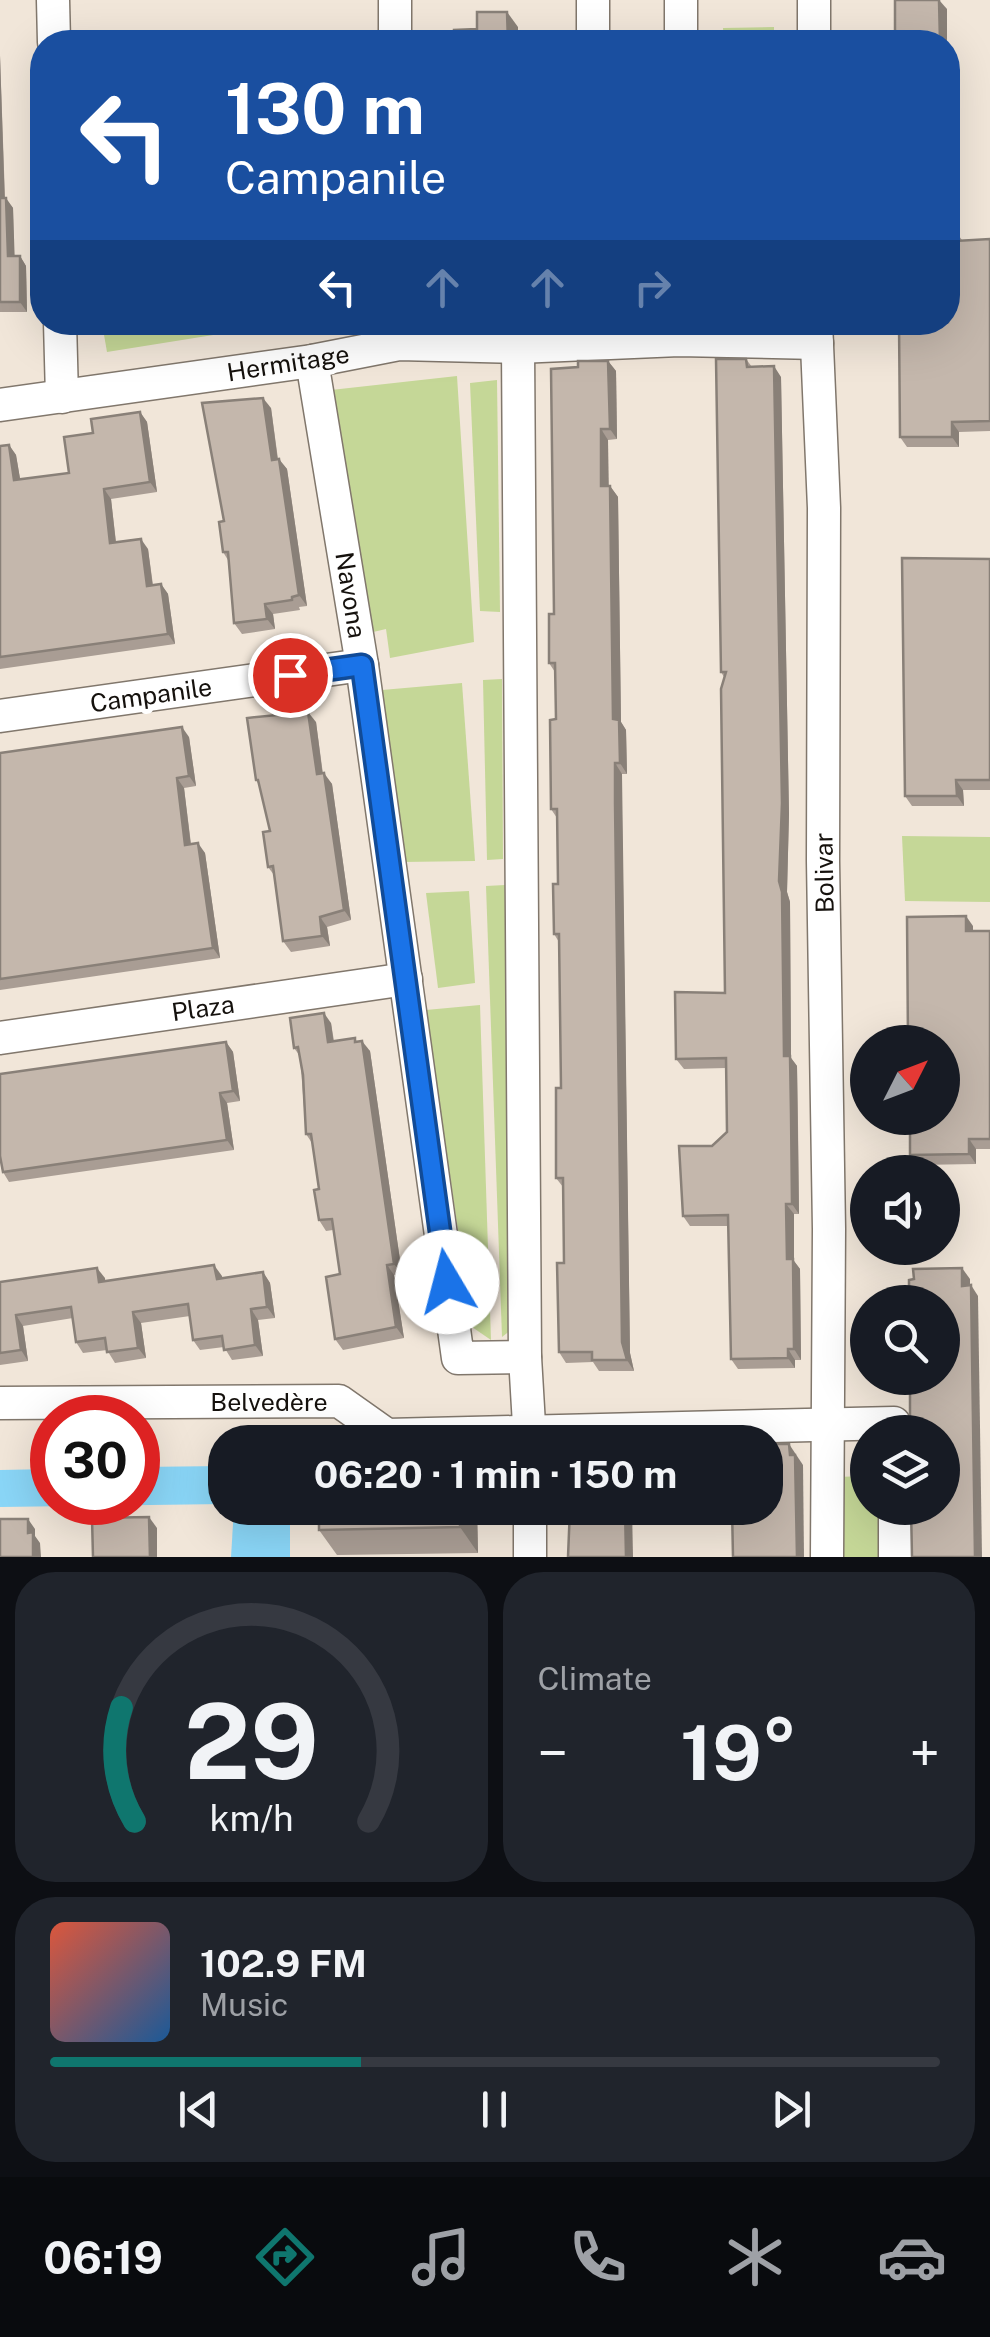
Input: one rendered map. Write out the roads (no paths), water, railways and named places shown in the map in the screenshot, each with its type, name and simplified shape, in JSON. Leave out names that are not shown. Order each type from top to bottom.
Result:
[{"type":"street","points":[[53,0],[54,30]]},
{"type":"street","points":[[395,0],[396,30]]},
{"type":"street","points":[[593,0],[593,30]]},
{"type":"street","points":[[681,0],[681,30]]},
{"type":"street","points":[[814,0],[814,30]]},
{"type":"street","points":[[60,335],[62,397]]},
{"type":"street","name":"Hermitage","points":[[0,405],[312,361],[393,335]]},
{"type":"street","name":"Hermitage","points":[[415,335],[518,348],[584,335]]},
{"type":"street","name":"Bolivar","points":[[816,335],[824,508],[827,1557]]},
{"type":"street","points":[[518,348],[525,1358],[529,1425]]},
{"type":"street","name":"Navona","points":[[312,361],[362,665],[458,1358],[525,1358]]},
{"type":"street","name":"Campanile","points":[[0,716],[362,665]]},
{"type":"street","name":"Plaza","points":[[0,1038],[406,979]]},
{"type":"street","name":"Belvedère","points":[[0,1403],[339,1401],[374,1425]]},
{"type":"street","points":[[828,1424],[850,1424]]},
{"type":"street","name":"Belvedère","points":[[783,1426],[828,1424]]},
{"type":"street","points":[[530,1525],[530,1557]]},
{"type":"street","points":[[895,1525],[895,1557]]},
{"type":"water","points":[[208,1466],[208,1504],[160,1505],[160,1467]]},
{"type":"water","points":[[30,1469],[30,1507],[0,1507],[0,1470]]},
{"type":"water","points":[[233,1525],[290,1525],[290,1557],[231,1557]]}]
